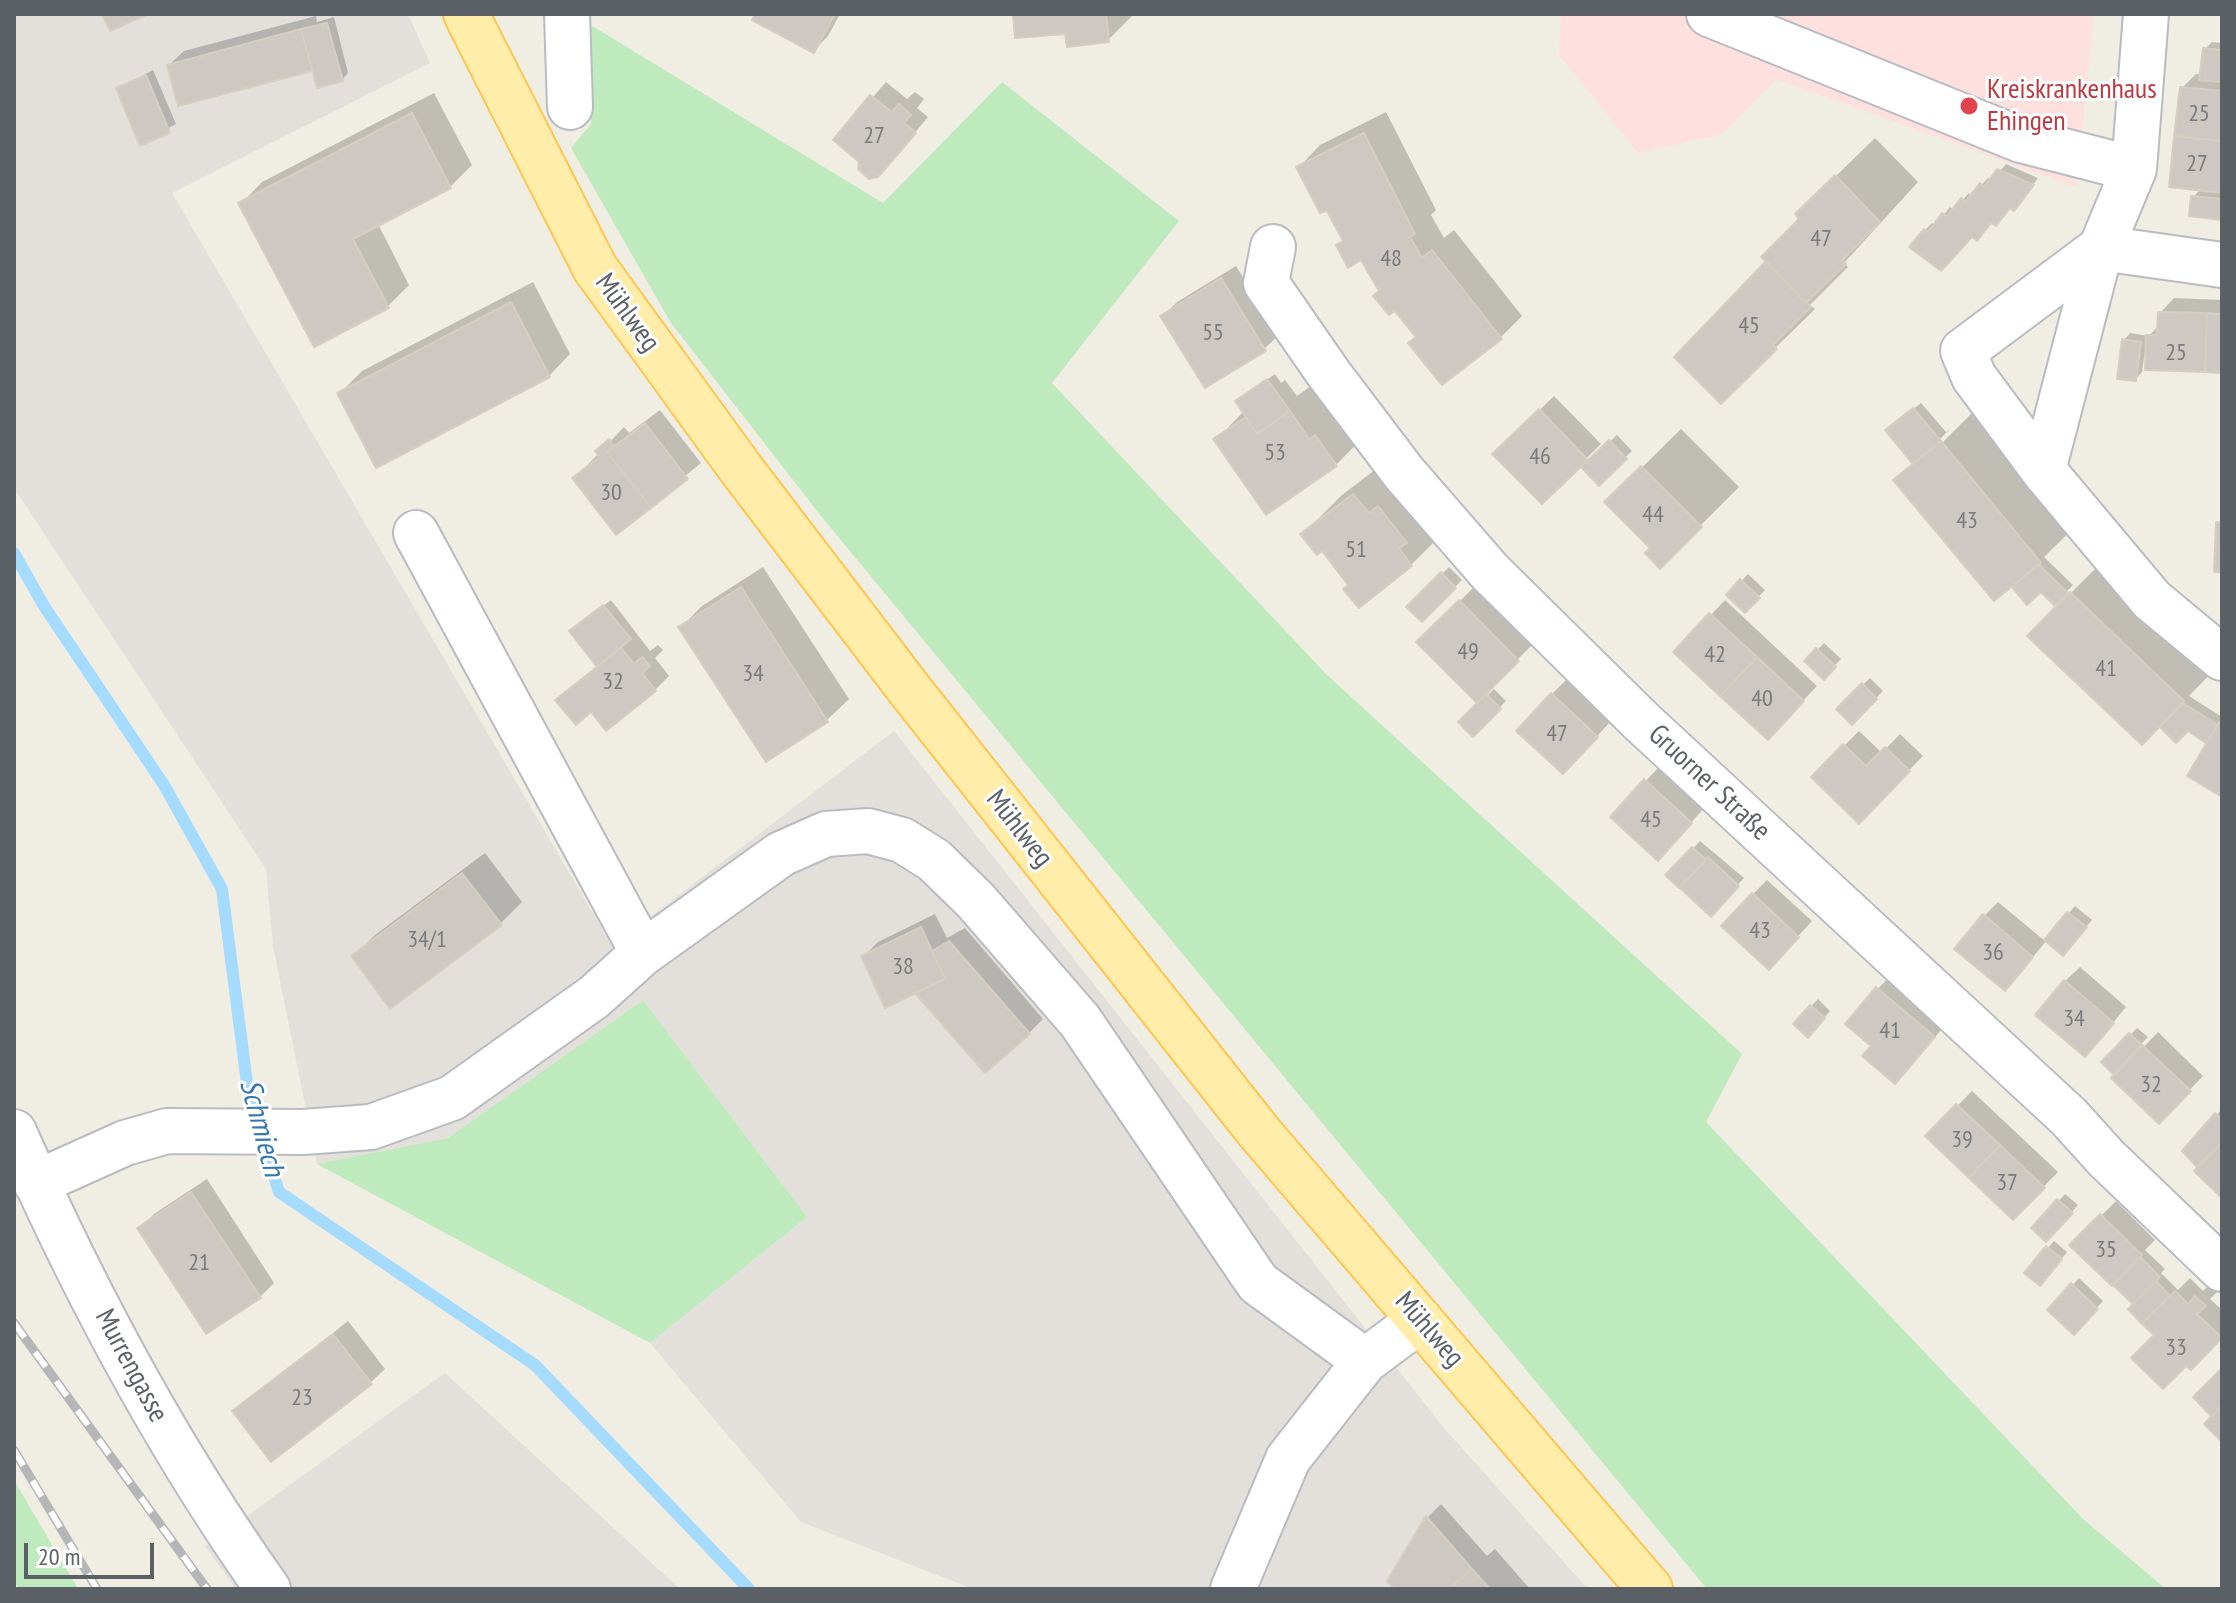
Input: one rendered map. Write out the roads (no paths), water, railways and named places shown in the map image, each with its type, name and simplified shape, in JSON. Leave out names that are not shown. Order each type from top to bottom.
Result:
[{"type":"main road","name":"Mühlweg","points":[[466,14],[595,268],[741,469],[919,702],[1259,1132],[1650,1589]]},
{"type":"street","points":[[567,14],[570,107]]},
{"type":"street","points":[[1709,14],[2021,140],[2134,169]]},
{"type":"street","points":[[2043,470],[2101,248],[2134,169],[2146,14]]},
{"type":"street","name":"Gruorner Straße","points":[[1273,247],[1266,283],[1329,374],[1404,473],[1490,572],[1641,721],[1981,1032],[2222,1269]]},
{"type":"street","points":[[2222,265],[2101,248],[1963,351],[1974,377],[2043,470],[2152,600],[2222,658]]},
{"type":"street","points":[[416,533],[643,953]]},
{"type":"street","points":[[36,1183],[125,1143],[167,1131],[303,1132],[371,1127],[452,1098],[594,997],[643,953],[781,854],[826,834],[868,831],[902,840],[934,860],[976,901],[1080,1021],[1258,1283],[1365,1361]]},
{"type":"street","name":"Murrengasse","points":[[14,1132],[36,1183],[131,1371],[196,1482],[268,1589]]},
{"type":"street","points":[[1233,1589],[1288,1459],[1365,1361],[1420,1320]]},
{"type":"waterway","name":"Schmiech","points":[[14,553],[44,606],[164,785],[222,889],[249,1099],[257,1124]]},
{"type":"waterway","name":"Schmiech","points":[[263,1141],[279,1192],[535,1365],[749,1589]]},
{"type":"railway","points":[[14,1323],[207,1589]]},
{"type":"railway","points":[[14,1450],[97,1589]]},
{"type":"place","name":"Kreiskrankenhaus Ehingen","points":[[1969,106]]}]
